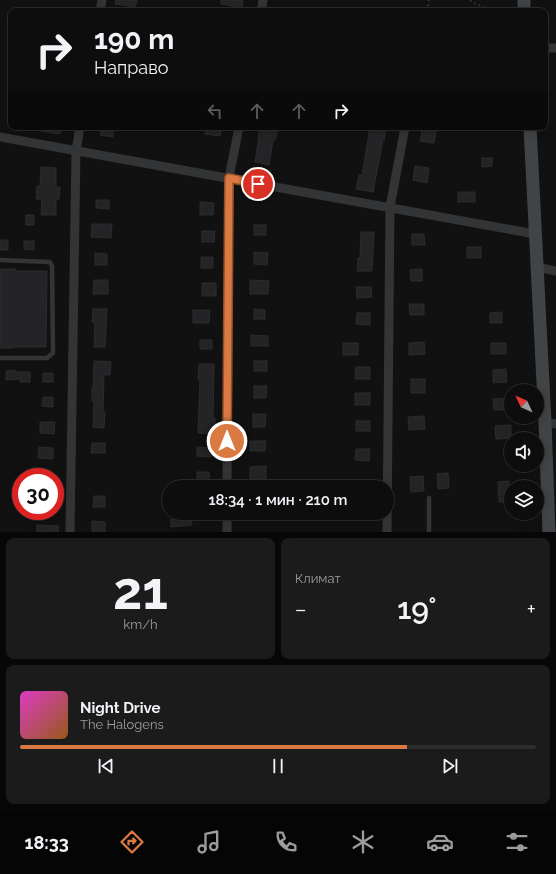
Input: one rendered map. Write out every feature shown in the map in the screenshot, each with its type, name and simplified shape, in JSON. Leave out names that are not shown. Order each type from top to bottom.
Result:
[{"type":"street","points":[[70,532],[76,151],[80,130]]},
{"type":"street","points":[[227,480],[229,178],[238,130]]},
{"type":"street","points":[[387,532],[390,207],[404,130]]},
{"type":"street","points":[[530,130],[537,267],[550,423],[549,532]]},
{"type":"street","points":[[0,137],[535,234]]},
{"type":"street","points":[[537,267],[556,271]]},
{"type":"street","points":[[227,520],[227,532]]},
{"type":"lane","points":[[0,260],[50,262],[52,266],[53,353],[48,358],[0,358]]},
{"type":"lane","points":[[429,498],[429,532]]},
{"type":"path","points":[[470,0],[487,8]]},
{"type":"building","points":[[116,0],[137,0],[135,7],[115,4]]},
{"type":"building","points":[[221,0],[243,0],[242,8],[221,4]]},
{"type":"building","points":[[40,130],[61,130],[60,134]]},
{"type":"building","points":[[101,130],[114,130],[113,137],[100,135]]},
{"type":"building","points":[[206,130],[221,130],[220,136],[205,134]]},
{"type":"building","points":[[259,130],[278,130],[275,140],[273,140],[269,165],[255,162]]},
{"type":"building","points":[[370,130],[386,130],[373,192],[356,189],[359,175],[362,176]]},
{"type":"building","points":[[422,130],[437,130],[434,143],[420,141]]},
{"type":"building","points":[[482,158],[492,158],[492,166],[482,167]]},
{"type":"building","points":[[415,166],[429,168],[427,183],[413,180]]},
{"type":"building","points":[[41,167],[56,168],[56,187],[60,187],[59,199],[56,199],[56,215],[41,215],[42,199],[36,199],[37,186],[40,186]]},
{"type":"building","points":[[458,192],[475,192],[475,202],[458,202]]},
{"type":"building","points":[[96,200],[109,200],[109,209],[96,208]]},
{"type":"building","points":[[200,202],[214,203],[213,215],[200,215]]},
{"type":"building","points":[[26,215],[34,215],[34,225],[26,225]]},
{"type":"building","points":[[92,224],[112,224],[111,238],[91,237]]},
{"type":"building","points":[[254,225],[266,225],[266,235],[254,235]]},
{"type":"building","points":[[202,231],[215,231],[214,242],[202,242]]},
{"type":"building","points":[[361,232],[374,232],[372,271],[357,271],[358,258],[360,258]]},
{"type":"building","points":[[412,234],[424,234],[425,245],[412,245]]},
{"type":"building","points":[[0,240],[8,240],[8,250],[0,250]]},
{"type":"building","points":[[24,241],[34,241],[34,250],[24,249]]},
{"type":"building","points":[[467,247],[481,247],[481,258],[467,258]]},
{"type":"building","points":[[254,252],[268,253],[267,265],[254,264]]},
{"type":"building","points":[[95,253],[107,254],[107,265],[95,265]]},
{"type":"building","points":[[201,257],[213,257],[213,268],[201,268]]},
{"type":"building","points":[[0,269],[16,269],[16,271],[47,271],[46,347],[0,348]]},
{"type":"building","points":[[422,269],[422,281],[411,281],[410,270]]},
{"type":"building","points":[[94,280],[108,280],[108,294],[93,294]]},
{"type":"building","points":[[250,280],[269,281],[268,294],[250,294]]},
{"type":"building","points":[[202,283],[216,283],[216,296],[202,296]]},
{"type":"building","points":[[356,287],[371,287],[372,297],[357,298]]},
{"type":"building","points":[[409,304],[424,304],[424,315],[410,315]]},
{"type":"building","points":[[93,309],[107,309],[105,347],[94,347],[95,322],[92,322]]},
{"type":"building","points":[[254,309],[265,310],[265,319],[254,319]]},
{"type":"building","points":[[193,310],[210,310],[209,323],[193,323]]},
{"type":"building","points":[[502,312],[502,323],[490,323],[490,313]]},
{"type":"building","points":[[357,313],[370,313],[370,325],[356,324]]},
{"type":"building","points":[[251,335],[268,336],[268,346],[251,346]]},
{"type":"building","points":[[200,340],[212,340],[212,349],[200,349]]},
{"type":"building","points":[[424,342],[425,354],[409,355],[409,343]]},
{"type":"building","points":[[343,343],[358,343],[358,355],[343,355]]},
{"type":"building","points":[[491,343],[506,343],[506,354],[491,354]]},
{"type":"building","points":[[94,361],[111,362],[110,375],[104,375],[104,428],[93,427],[94,401],[92,401],[92,387]]},
{"type":"building","points":[[254,361],[267,361],[267,371],[254,371]]},
{"type":"building","points":[[199,364],[214,364],[213,418],[215,418],[215,434],[198,433],[200,379],[198,379]]},
{"type":"building","points":[[356,367],[370,367],[370,379],[355,379]]},
{"type":"building","points":[[506,369],[507,382],[493,383],[493,370]]},
{"type":"building","points":[[15,370],[16,372],[30,372],[30,382],[20,382],[20,379],[6,380],[6,371]]},
{"type":"building","points":[[43,373],[53,373],[53,382],[43,382]]},
{"type":"building","points":[[411,379],[425,379],[425,393],[411,393]]},
{"type":"building","points":[[254,386],[267,386],[266,398],[254,398]]},
{"type":"building","points":[[355,393],[370,393],[370,405],[355,405]]},
{"type":"building","points":[[43,397],[53,397],[53,407],[42,406]]},
{"type":"building","points":[[504,398],[504,410],[494,410],[493,399]]},
{"type":"building","points":[[253,414],[266,414],[265,427],[253,427]]},
{"type":"building","points":[[424,416],[425,429],[409,430],[408,417]]},
{"type":"building","points":[[356,421],[370,421],[370,431],[356,431]]},
{"type":"building","points":[[40,422],[55,422],[54,434],[40,433]]},
{"type":"building","points":[[511,425],[511,432],[504,432],[504,438],[496,439],[495,426]]},
{"type":"building","points":[[250,441],[266,441],[265,451],[250,451]]},
{"type":"building","points":[[92,443],[105,443],[105,453],[91,453]]},
{"type":"building","points":[[39,447],[53,448],[53,459],[38,458]]},
{"type":"building","points":[[197,447],[211,448],[211,457],[197,456]]},
{"type":"building","points":[[356,449],[370,449],[369,461],[355,460]]},
{"type":"building","points":[[266,466],[266,479],[250,479],[250,467]]},
{"type":"building","points":[[197,472],[209,472],[209,480],[197,480]]},
{"type":"building","points":[[448,473],[449,488],[438,489],[437,474]]},
{"type":"building","points":[[423,476],[424,491],[411,492],[410,477]]},
{"type":"building","points":[[504,481],[504,502],[499,502],[498,482]]},
{"type":"building","points":[[94,496],[105,496],[105,507],[93,507]]},
{"type":"building","points":[[171,520],[191,520],[192,525],[171,527]]},
{"type":"building","points":[[92,521],[105,522],[105,532],[92,532]]},
{"type":"building","points":[[37,525],[59,526],[58,532],[37,532]]},
{"type":"route","points":[[227,441],[229,178],[258,184]]}]
